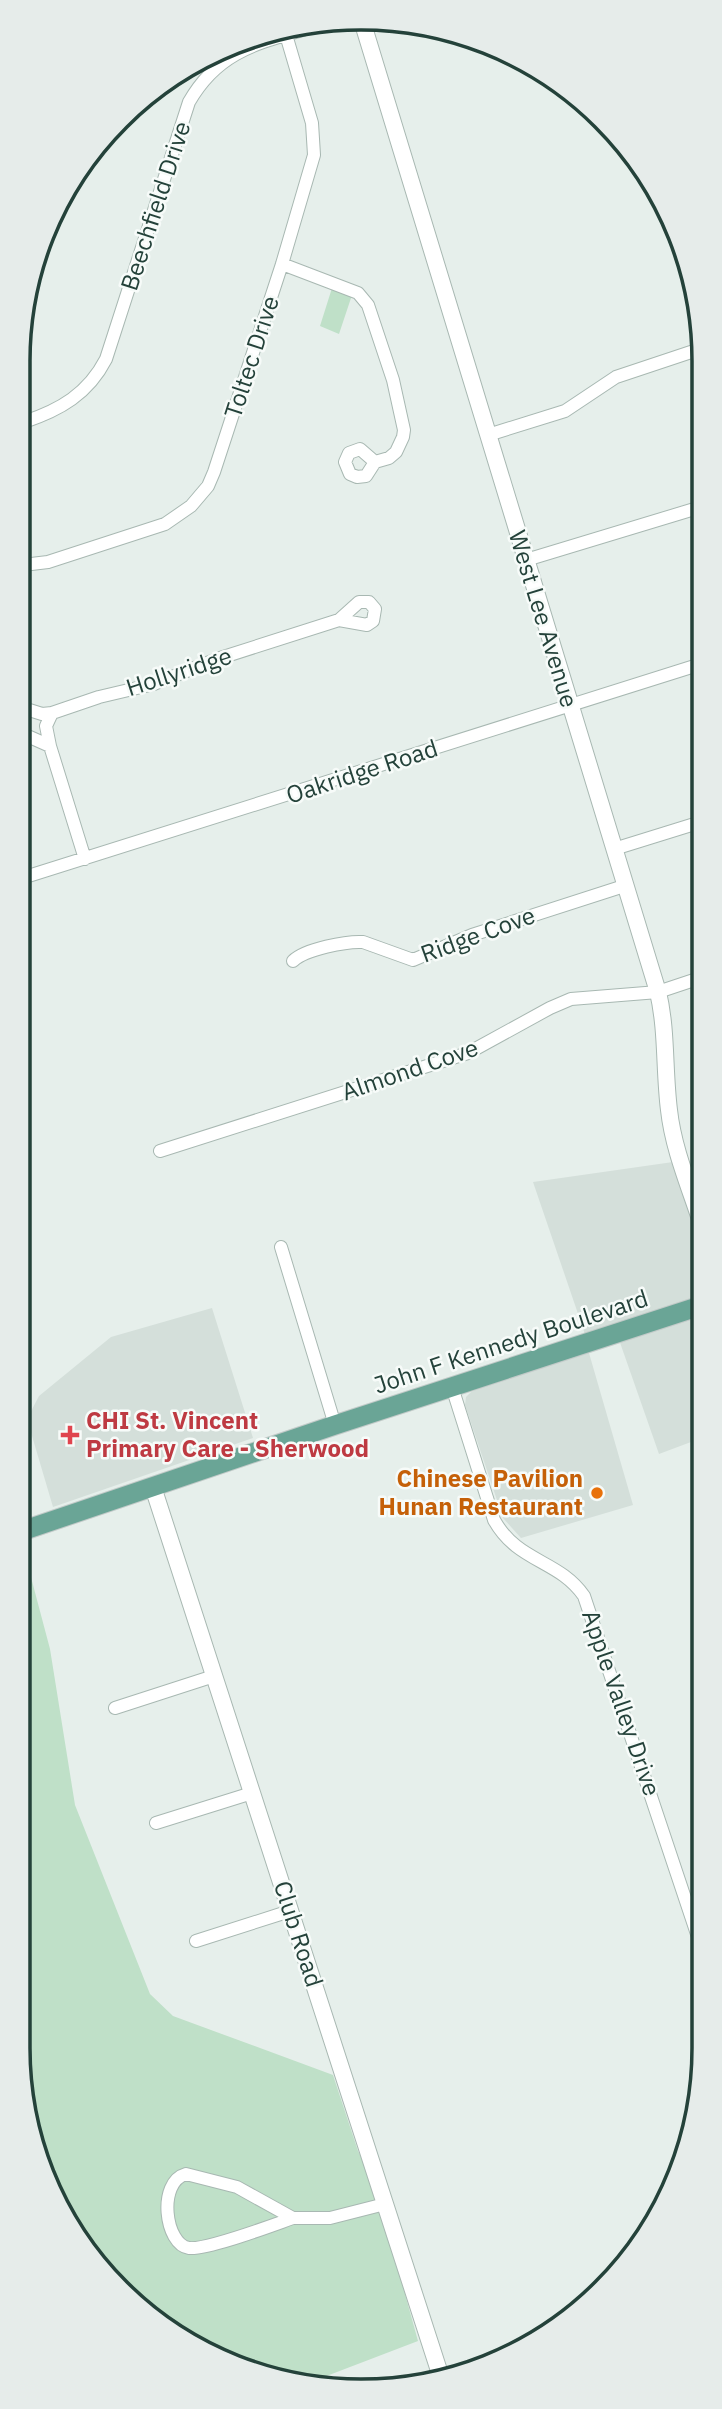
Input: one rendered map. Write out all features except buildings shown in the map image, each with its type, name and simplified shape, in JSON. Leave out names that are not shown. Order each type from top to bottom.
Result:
[{"type":"main road","name":"John F Kennedy Boulevard","points":[[30,1528],[692,1308]]},
{"type":"street","name":"West Lee Avenue","points":[[365,30],[658,992],[663,1012],[669,1111],[692,1193]]},
{"type":"street","name":"Toltec Drive","points":[[30,564],[48,562],[155,528],[178,516],[202,495],[214,472],[311,168],[314,140],[312,123],[287,38]]},
{"type":"street","name":"Beechfield Drive","points":[[30,420],[69,403],[90,384],[106,359],[184,115],[197,89],[232,56]]},
{"type":"street","points":[[282,264],[358,293],[368,305],[393,380],[404,430],[396,452],[389,458],[375,462]]},
{"type":"street","points":[[488,435],[565,411],[616,377],[692,352]]},
{"type":"street","points":[[526,560],[692,510]]},
{"type":"street","name":"Hollyridge","points":[[52,713],[99,697],[154,684],[207,663],[339,620]]},
{"type":"street","name":"Oakridge Road","points":[[30,876],[692,667]]},
{"type":"street","points":[[30,711],[37,714],[52,713],[46,726],[50,746],[85,859]]},
{"type":"street","points":[[30,737],[50,746]]},
{"type":"street","points":[[614,849],[692,825]]},
{"type":"street","name":"Ridge Cove","points":[[293,961],[300,955],[315,950],[356,942],[363,942],[413,960],[472,935],[624,886]]},
{"type":"street","name":"Almond Cove","points":[[160,1151],[468,1053],[550,1007],[571,999],[658,992],[692,981]]},
{"type":"street","points":[[281,1247],[335,1425]]},
{"type":"street","name":"Apple Valley Drive","points":[[452,1387],[499,1530],[525,1554],[567,1576],[584,1596],[692,1919]]},
{"type":"street","name":"Club Road","points":[[153,1487],[439,2370]]},
{"type":"street","points":[[115,1708],[214,1676]]},
{"type":"street","points":[[156,1823],[252,1793]]},
{"type":"street","points":[[196,1941],[290,1911]]},
{"type":"street","points":[[293,2218],[237,2187],[196,2176],[180,2176],[171,2184],[169,2190],[171,2232],[178,2243],[192,2249],[293,2218],[330,2218],[385,2204]]},
{"type":"shaded area","points":[[680,1161],[692,1197],[692,1442],[659,1454],[617,1334],[588,1343],[533,1182]]},
{"type":"shaded area","points":[[212,1308],[253,1438],[53,1507],[30,1429],[30,1413],[39,1396],[111,1337]]},
{"type":"shaded area","points":[[589,1353],[633,1505],[521,1538],[503,1518],[465,1405],[466,1397],[478,1389]]},
{"type":"green space","points":[[332,288],[352,295],[339,334],[320,326]]},
{"type":"green space","points":[[30,1573],[50,1649],[75,1805],[150,1994],[173,2016],[333,2075],[358,2151],[385,2204],[410,2282],[405,2294],[418,2341],[324,2377],[275,2368],[234,2354],[195,2335],[143,2297],[98,2250],[64,2195],[41,2134],[30,2070]]},
{"type":"place","name":"CHI St. Vincent Primary Care - Sherwood","points":[[70,1435]]},
{"type":"place","name":"Chinese Pavilion Hunan Restaurant","points":[[597,1493]]}]
